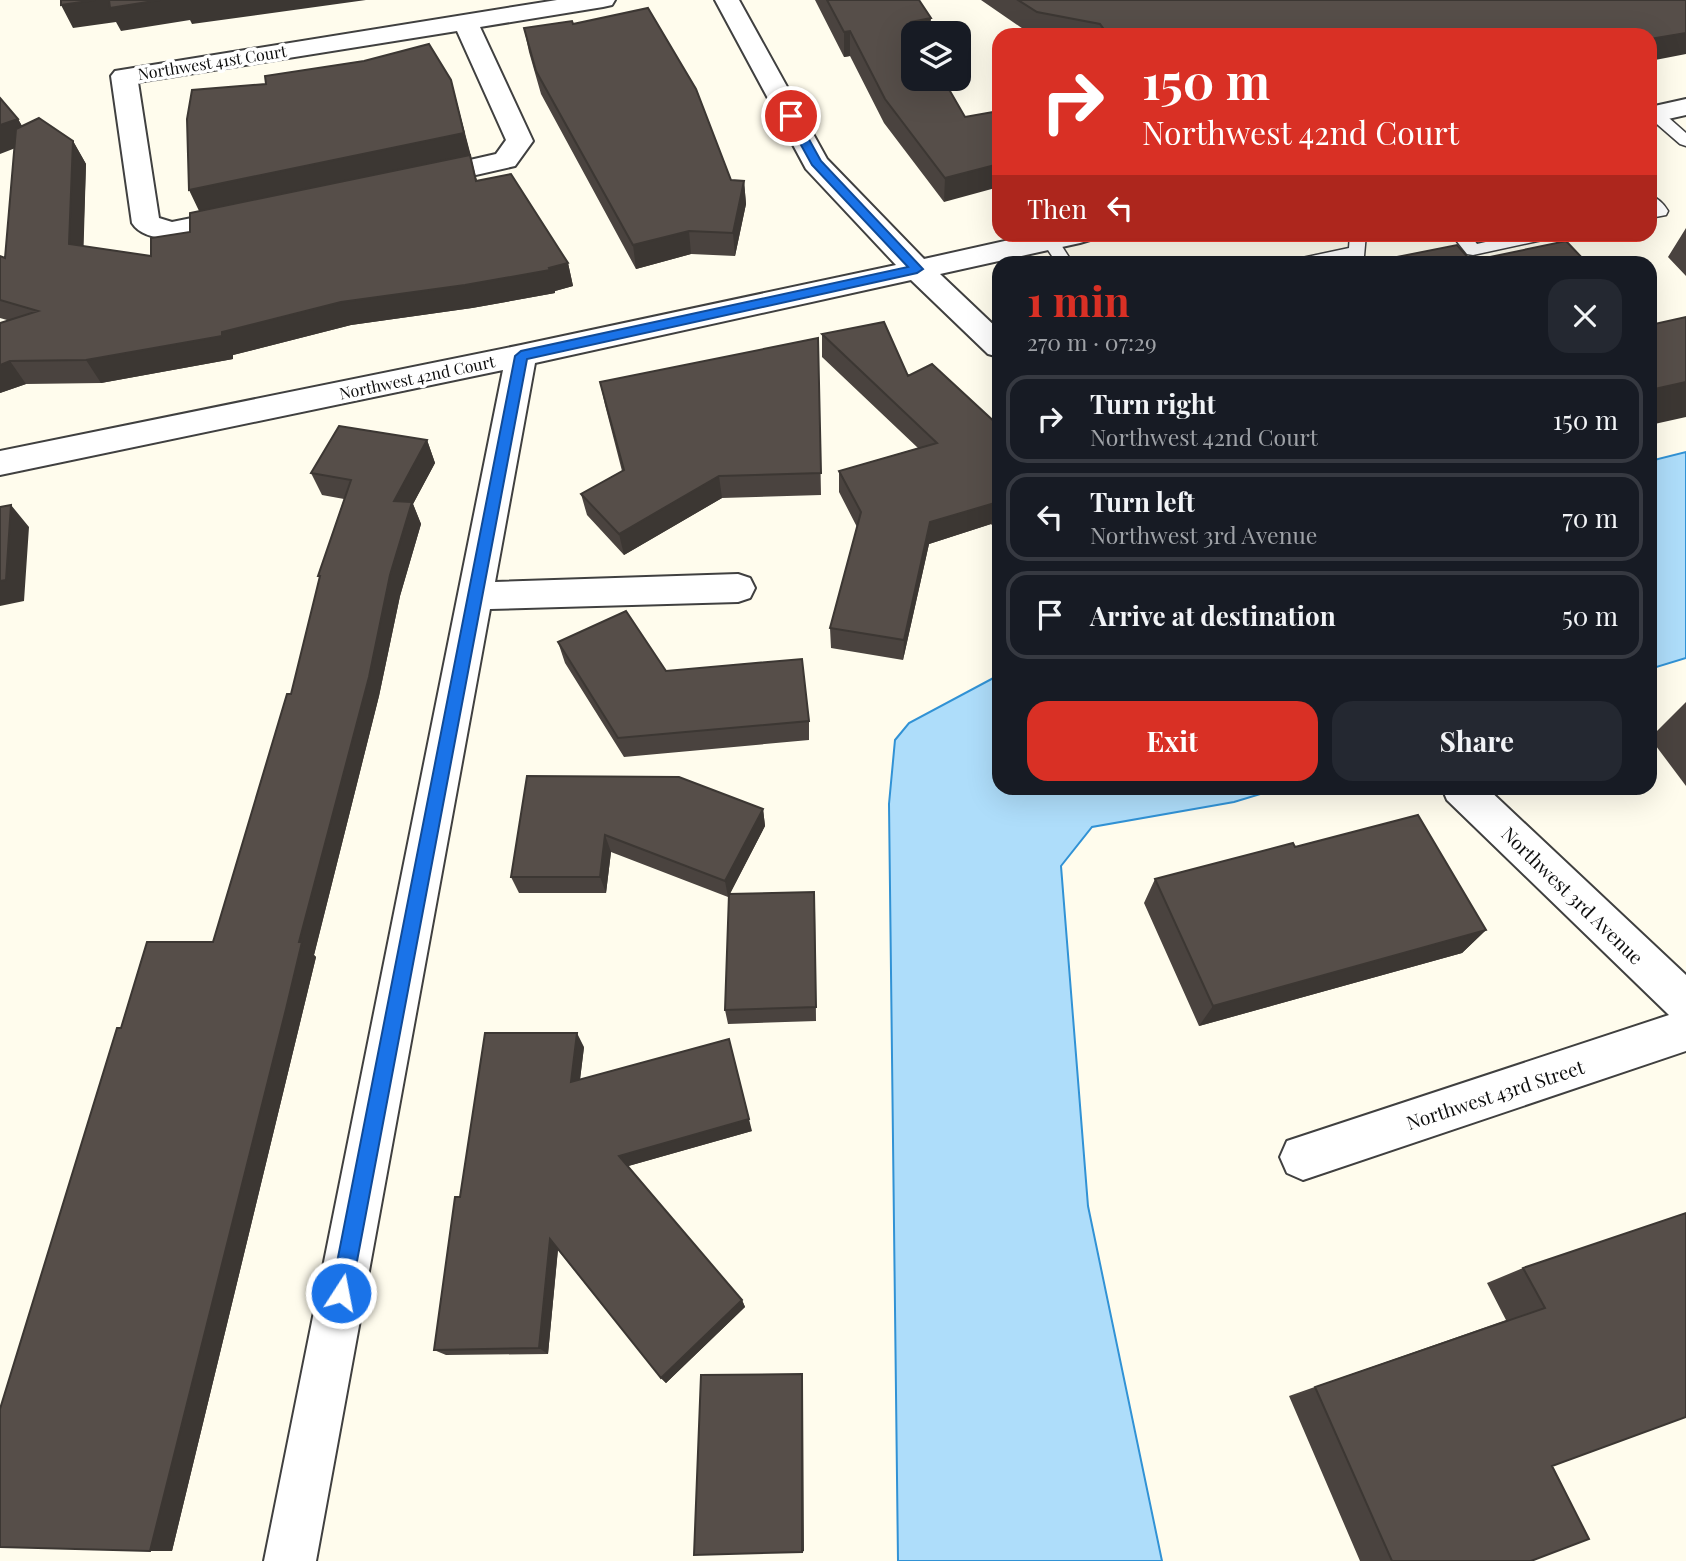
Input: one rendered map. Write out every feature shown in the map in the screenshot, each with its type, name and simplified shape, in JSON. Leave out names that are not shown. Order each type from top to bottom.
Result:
[{"type":"street","name":"Northwest 41st Court","points":[[263,212],[171,231],[146,223],[124,76],[603,0]]},
{"type":"street","points":[[727,0],[816,163],[917,269],[992,340]]},
{"type":"street","points":[[394,185],[505,160],[520,141],[465,21]]},
{"type":"street","points":[[1657,113],[1686,107]]},
{"type":"street","name":"Northwest 42nd Court","points":[[1024,256],[1057,252]]},
{"type":"street","name":"Northwest 42nd Court","points":[[0,463],[521,356],[917,269],[992,260]]},
{"type":"street","points":[[290,1561],[521,356]]},
{"type":"street","points":[[475,596],[738,588]]},
{"type":"street","name":"Northwest 3rd Avenue","points":[[1468,795],[1686,1003]]},
{"type":"street","name":"Northwest 43rd Street","points":[[1303,1157],[1686,1030]]},
{"type":"lane","points":[[1657,118],[1686,141]]},
{"type":"lane","points":[[1338,256],[1358,252],[1358,242]]},
{"type":"lane","points":[[1466,242],[1473,250],[1510,242]]},
{"type":"water","points":[[1686,452],[1686,658],[1657,667],[1657,459]]},
{"type":"water","points":[[992,679],[992,795],[1257,795],[1234,802],[1092,827],[1061,866],[1088,1206],[1162,1561],[898,1561],[889,804],[895,740],[909,723]]},
{"type":"building","points":[[61,0],[95,0],[61,5]]},
{"type":"building","points":[[109,0],[160,0],[110,8]]},
{"type":"building","points":[[827,0],[919,0],[931,18],[901,21],[901,91],[950,91],[965,117],[992,112],[992,166],[945,178],[885,99],[850,31],[844,32]]},
{"type":"building","points":[[1018,0],[1686,0],[1686,33],[1657,38],[1657,28],[1103,28],[1100,24],[1037,12]]},
{"type":"building","points":[[648,8],[696,89],[731,180],[744,181],[733,233],[689,231],[633,245],[536,71],[524,28],[572,21],[573,24]]},
{"type":"building","points":[[429,44],[451,80],[464,133],[189,190],[187,119],[192,90],[266,84],[265,76],[364,61]]},
{"type":"building","points":[[0,98],[18,119],[0,125]]},
{"type":"building","points":[[39,118],[73,141],[69,244],[151,256],[151,238],[190,232],[190,213],[470,155],[476,181],[511,174],[568,263],[549,268],[550,270],[465,285],[341,302],[222,332],[222,336],[86,360],[10,361],[0,365],[0,323],[38,311],[0,300],[0,256],[5,258],[16,129]]},
{"type":"building","points":[[1567,242],[1580,256],[1495,256]]},
{"type":"building","points":[[1457,245],[1467,256],[1402,256]]},
{"type":"building","points":[[1686,317],[1686,382],[1657,388],[1657,323]]},
{"type":"building","points":[[884,322],[908,376],[932,364],[992,420],[992,504],[930,522],[904,640],[830,628],[861,512],[839,471],[937,443],[822,334]]},
{"type":"building","points":[[818,338],[821,473],[719,476],[619,534],[581,494],[624,470],[600,382]]},
{"type":"building","points":[[339,426],[427,440],[394,501],[412,502],[390,575],[369,677],[299,942],[302,942],[286,1009],[150,1551],[0,1547],[0,1409],[117,1028],[121,1028],[147,942],[213,942],[287,694],[291,694],[318,576],[351,480],[311,473]]},
{"type":"building","points":[[11,505],[6,580],[0,581],[0,507]]},
{"type":"building","points":[[626,611],[666,671],[802,659],[809,721],[618,738],[558,642]]},
{"type":"building","points":[[527,776],[679,777],[763,809],[725,881],[605,835],[600,877],[511,877]]},
{"type":"building","points":[[1418,815],[1486,930],[1213,1006],[1155,879],[1293,843],[1295,847]]},
{"type":"building","points":[[814,892],[816,1007],[725,1010],[729,894]]},
{"type":"building","points":[[485,1033],[577,1033],[571,1082],[729,1039],[749,1119],[619,1156],[742,1300],[661,1378],[550,1239],[539,1348],[434,1350],[455,1197],[460,1197]]},
{"type":"building","points":[[1686,1213],[1686,1417],[1552,1466],[1589,1539],[1531,1561],[1392,1561],[1315,1387],[1545,1308],[1523,1268]]},
{"type":"building","points":[[802,1374],[802,1552],[694,1555],[701,1375]]},
{"type":"route","points":[[341,1293],[521,356],[917,269],[816,163],[791,116]]}]
